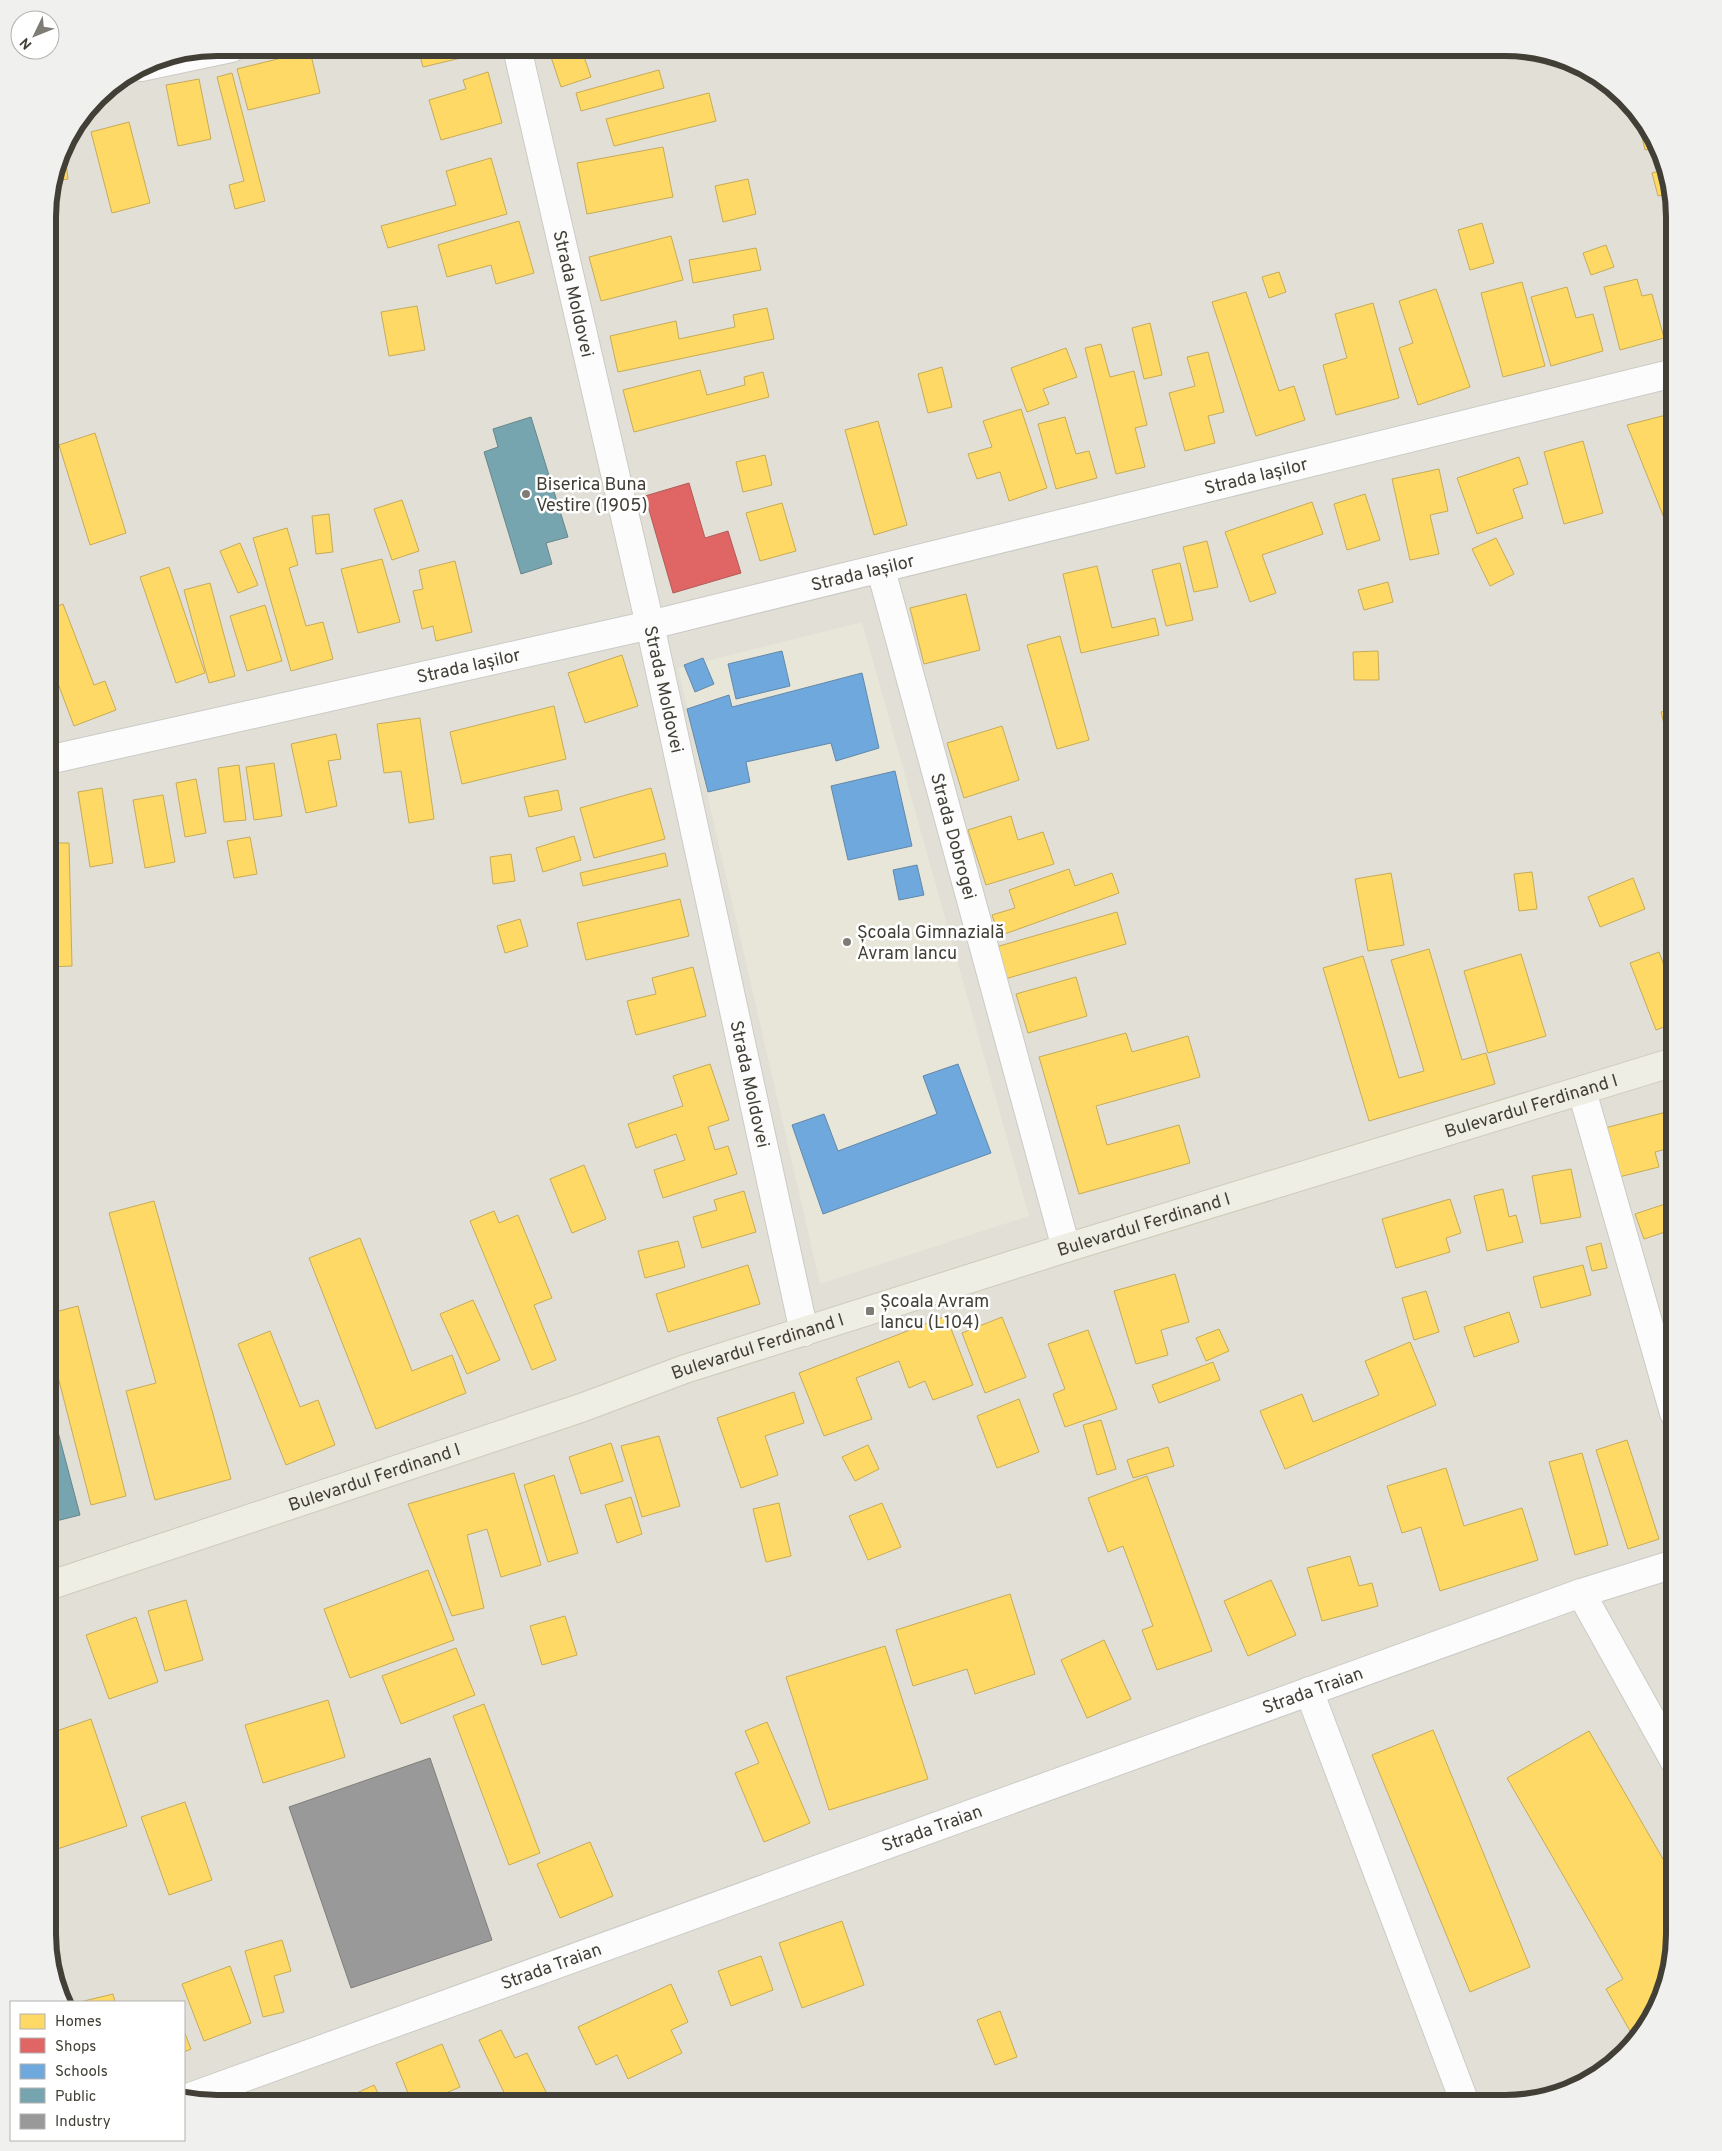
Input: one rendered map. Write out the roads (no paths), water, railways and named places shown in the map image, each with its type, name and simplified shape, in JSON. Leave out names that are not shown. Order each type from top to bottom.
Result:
[{"type":"main road","name":"Bulevardul Ferdinand I","points":[[56,1583],[581,1408],[685,1369],[1066,1248],[1666,1064]]},
{"type":"street","name":"Strada Moldovei","points":[[518,57],[650,625],[804,1332]]},
{"type":"street","name":"Strada Iașilor","points":[[57,758],[650,625],[881,570],[1666,375]]},
{"type":"street","name":"Strada Dobrogei","points":[[881,570],[1066,1248]]},
{"type":"street","points":[[1582,1090],[1666,1384]]},
{"type":"street","name":"Strada Traian","points":[[200,2093],[1581,1593],[1666,1566]]},
{"type":"street","points":[[1581,1593],[1666,1746]]},
{"type":"street","points":[[1309,1692],[1461,2095]]},
{"type":"place","name":"Biserica Buna Vestire (1905)","points":[[526,494]]},
{"type":"place","name":"Școala Gimnazială Avram Iancu","points":[[847,942]]},
{"type":"place","name":"Școala Avram Iancu (L104)","points":[[870,1311]]}]
